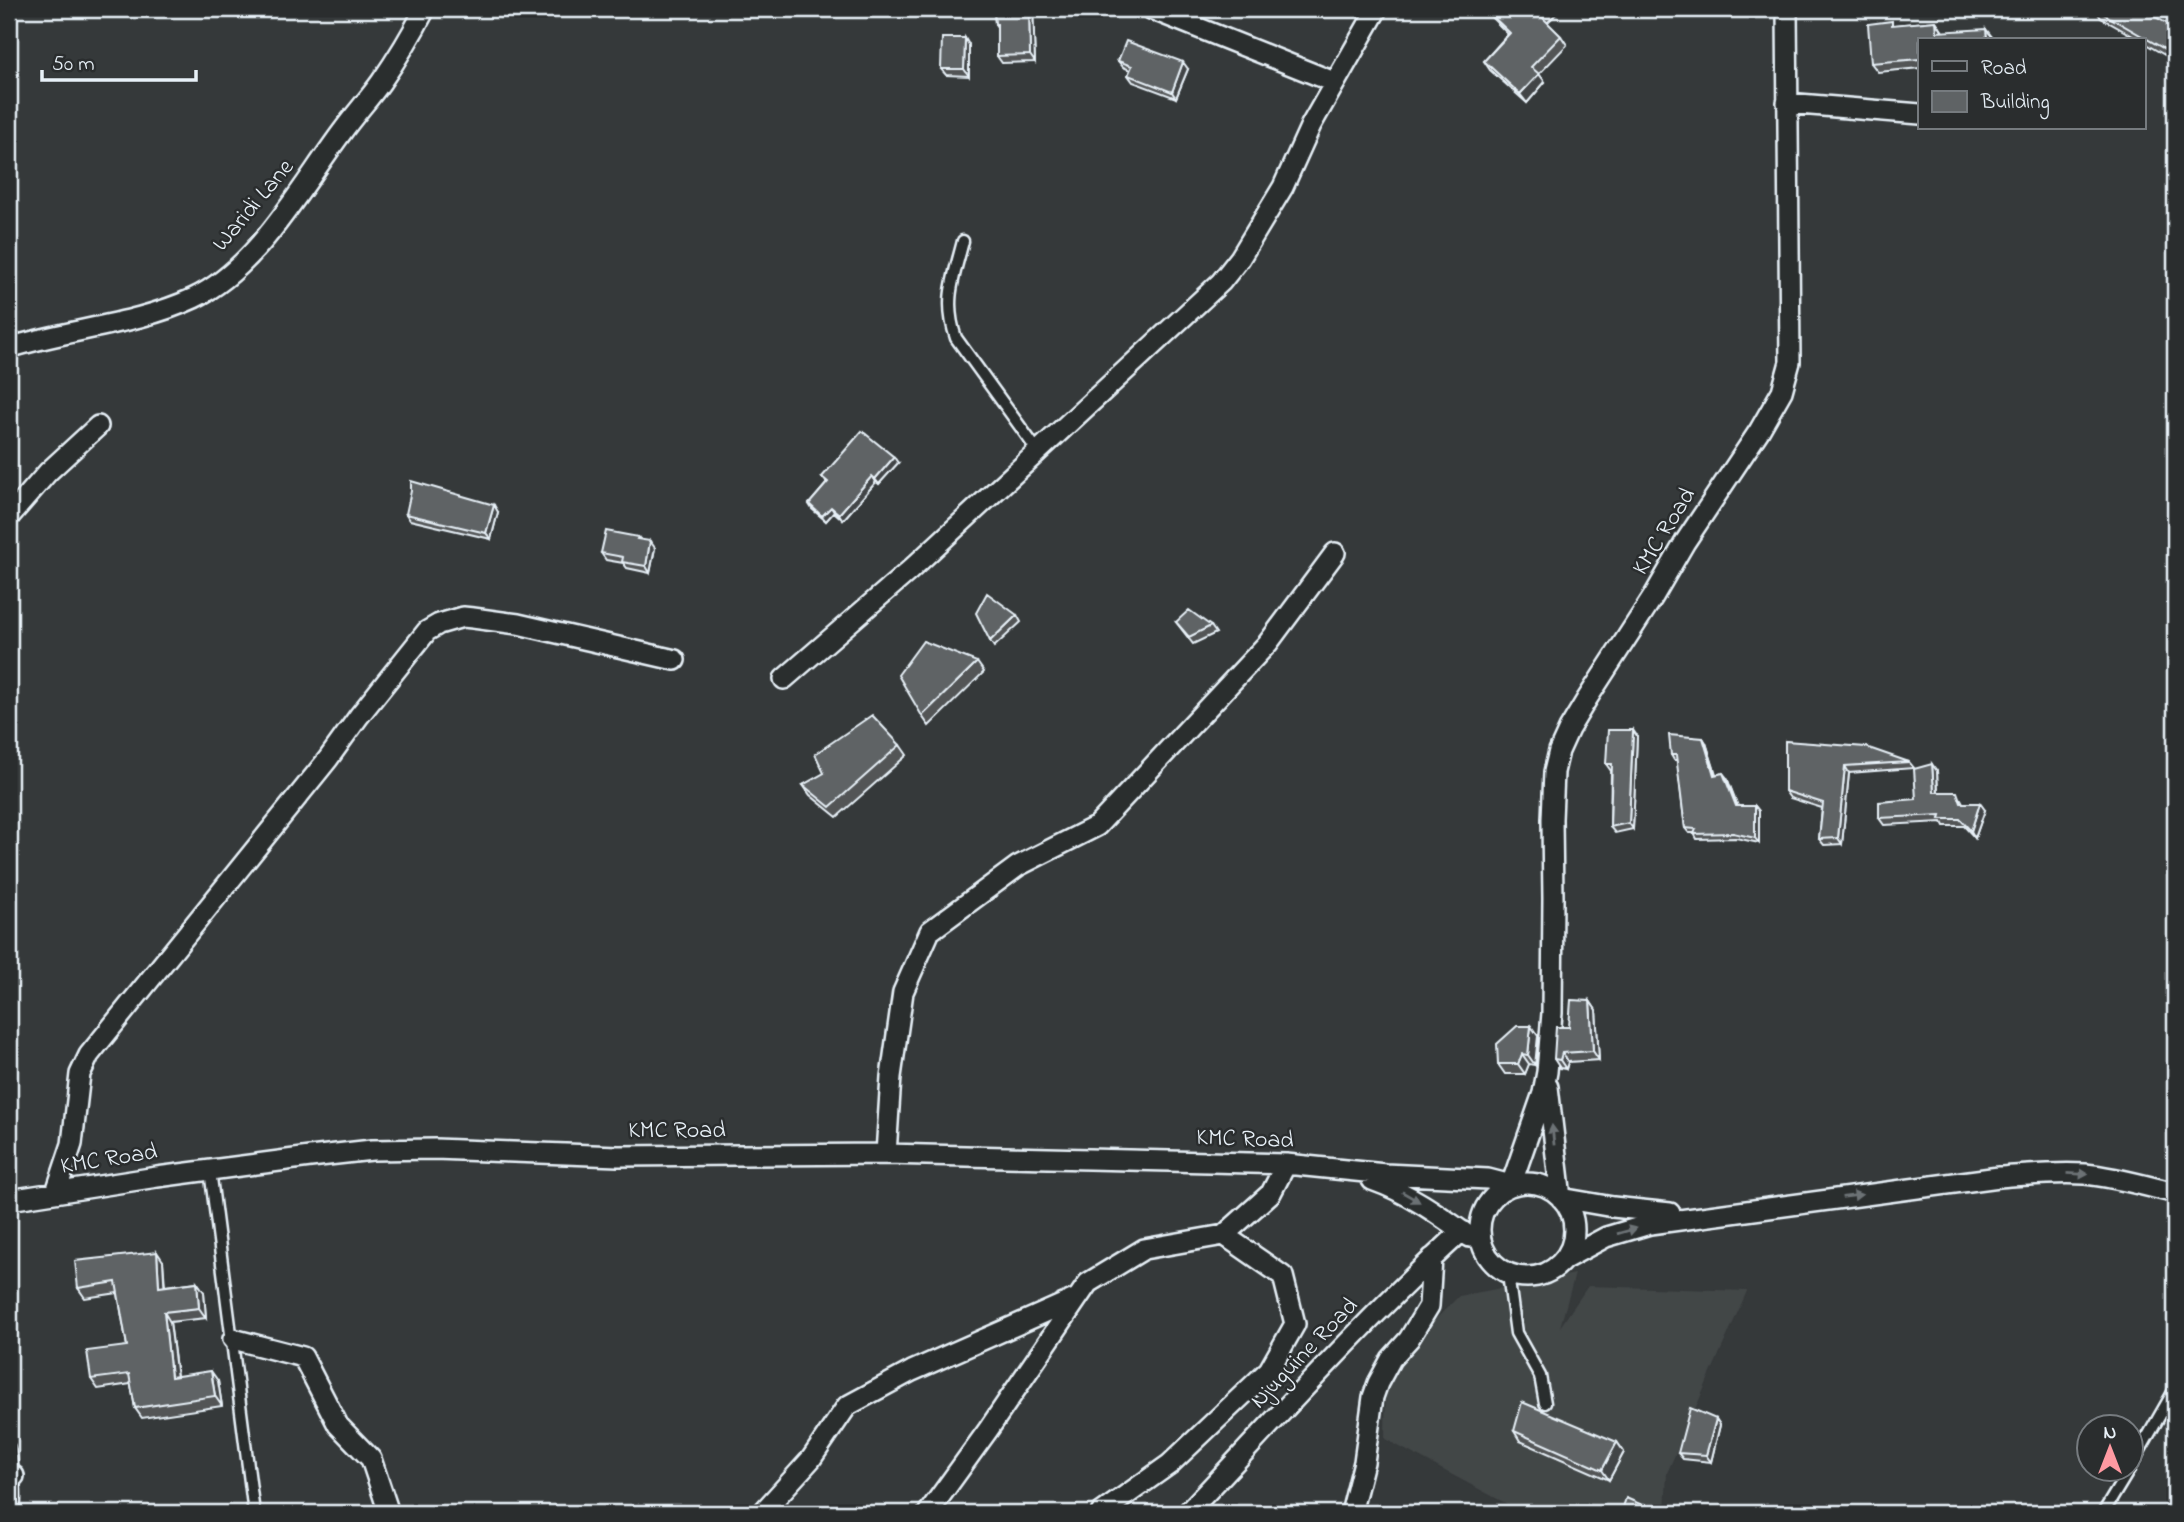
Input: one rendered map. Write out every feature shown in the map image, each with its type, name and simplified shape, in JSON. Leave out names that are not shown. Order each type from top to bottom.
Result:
[{"type":"street","name":"Waridi Lane","points":[[9,348],[164,309],[195,297],[227,277],[290,206],[381,82],[425,9]]},
{"type":"street","points":[[1151,9],[1334,82]]},
{"type":"street","points":[[784,679],[909,571],[1221,282],[1240,258],[1283,187],[1311,125],[1377,9]]},
{"type":"street","name":"KMC Road","points":[[9,1200],[211,1170],[372,1150],[422,1149],[618,1156],[886,1154],[1286,1164],[1348,1171],[1488,1179],[1511,1185],[1543,1093],[1546,1072],[1552,1013],[1552,819],[1554,772],[1559,751],[1575,719],[1647,608],[1691,533],[1759,431],[1782,391],[1790,362],[1787,9]]},
{"type":"street","points":[[1787,103],[1918,114]]},
{"type":"street","points":[[9,517],[48,472],[98,426]]},
{"type":"street","points":[[886,1154],[891,1077],[903,992],[930,931],[1018,866],[1097,826],[1268,643],[1335,553]]},
{"type":"street","points":[[57,1192],[72,1144],[80,1074],[89,1055],[328,759],[427,631],[439,624],[463,617],[473,618],[519,624],[675,660]]},
{"type":"street","name":"KMC Road","points":[[1546,1072],[1561,1198]]},
{"type":"street","points":[[928,1513],[1088,1283],[1144,1250],[1224,1235],[1271,1194],[1286,1164]]},
{"type":"street","name":"KMC Road","points":[[1348,1171],[1395,1188],[1430,1208],[1462,1231],[1487,1255]]},
{"type":"street","points":[[1565,1259],[1575,1230],[1572,1216],[1555,1192],[1541,1185],[1511,1185],[1497,1193],[1486,1205],[1480,1220],[1479,1237],[1487,1255],[1508,1274],[1525,1278],[1555,1269],[1565,1259],[1606,1237],[1650,1224],[1999,1177],[2049,1173],[2088,1174],[2175,1194]]},
{"type":"street","points":[[1561,1198],[1612,1207],[1702,1216]]},
{"type":"street","name":"Njuguine Road","points":[[1187,1513],[1313,1380],[1432,1258],[1462,1231]]},
{"type":"street","points":[[1101,1513],[1170,1464],[1269,1370],[1295,1324],[1283,1276],[1224,1235]]},
{"type":"street","points":[[1351,1513],[1364,1462],[1373,1397],[1391,1359],[1409,1339],[1429,1307],[1432,1258]]},
{"type":"street","points":[[762,1513],[811,1460],[847,1406],[912,1371],[1076,1299]]},
{"type":"street","points":[[233,1339],[303,1357],[338,1425],[371,1460],[389,1513]]},
{"type":"lane","points":[[963,241],[949,297],[950,320],[956,338],[1037,450]]},
{"type":"lane","points":[[211,1170],[254,1513]]},
{"type":"lane","points":[[1508,1274],[1516,1334],[1540,1376],[1545,1404]]},
{"type":"lane","points":[[2146,1440],[2175,1389]]},
{"type":"lane","points":[[9,1448],[16,1499],[14,1513]]},
{"type":"lane","points":[[2103,1513],[2120,1484]]},
{"type":"shaded area","points":[[1575,1274],[1560,1327],[1588,1286],[1747,1291],[1667,1473],[1665,1513],[1585,1513],[1507,1504],[1385,1439],[1386,1368],[1459,1296]]},
{"type":"building","points":[[994,9],[1029,9],[1030,55],[997,56]]},
{"type":"building","points":[[1485,9],[1546,9],[1540,15],[1561,36],[1531,67],[1539,74],[1520,94],[1484,61],[1510,33]]},
{"type":"building","points":[[2095,9],[2141,9],[2175,28],[2175,55]]},
{"type":"building","points":[[1936,21],[1937,32],[1986,29],[1987,38],[1918,38],[1918,59],[1871,63],[1868,24]]},
{"type":"building","points":[[942,38],[965,38],[964,69],[941,69]]},
{"type":"building","points":[[1126,41],[1183,62],[1172,92],[1128,75],[1132,66],[1118,61]]},
{"type":"building","points":[[862,431],[894,457],[875,479],[872,476],[839,514],[831,507],[822,516],[809,504],[828,482],[822,477]]},
{"type":"building","points":[[411,481],[494,505],[486,533],[406,514]]},
{"type":"building","points":[[606,531],[650,541],[646,566],[622,562],[623,557],[601,553]]},
{"type":"building","points":[[987,593],[1017,615],[990,641],[976,613]]},
{"type":"building","points":[[1189,610],[1211,626],[1189,637],[1176,622]]},
{"type":"building","points":[[923,641],[977,662],[922,716],[898,675]]},
{"type":"building","points":[[872,715],[900,745],[830,807],[803,785],[824,773],[815,754]]},
{"type":"building","points":[[1608,730],[1633,730],[1629,823],[1610,827],[1612,764],[1606,764]]},
{"type":"building","points":[[1669,735],[1703,738],[1714,775],[1723,773],[1736,806],[1755,806],[1755,838],[1733,833],[1694,834],[1696,829],[1685,828],[1676,755],[1671,755]]},
{"type":"building","points":[[1785,741],[1866,747],[1909,762],[1845,766],[1838,838],[1819,839],[1823,803],[1785,791]]},
{"type":"building","points":[[1932,764],[1934,792],[1957,792],[1961,803],[1980,803],[1971,831],[1960,819],[1940,819],[1941,815],[1879,818],[1879,802],[1916,799],[1914,769]]},
{"type":"building","points":[[1571,1000],[1590,1001],[1593,1051],[1562,1053],[1560,1060],[1554,1059],[1556,1027],[1569,1027]]},
{"type":"building","points":[[1517,1026],[1531,1026],[1528,1055],[1522,1054],[1518,1064],[1498,1064],[1497,1044]]},
{"type":"building","points":[[157,1252],[159,1287],[197,1282],[199,1308],[164,1312],[171,1377],[211,1371],[215,1396],[135,1408],[129,1374],[91,1379],[87,1351],[127,1346],[116,1282],[78,1288],[75,1261]]},
{"type":"building","points":[[1522,1402],[1617,1442],[1602,1470],[1514,1431]]},
{"type":"building","points":[[1690,1408],[1716,1419],[1706,1455],[1678,1453]]},
{"type":"building","points":[[1626,1498],[1647,1507],[1644,1513],[1621,1513]]}]
